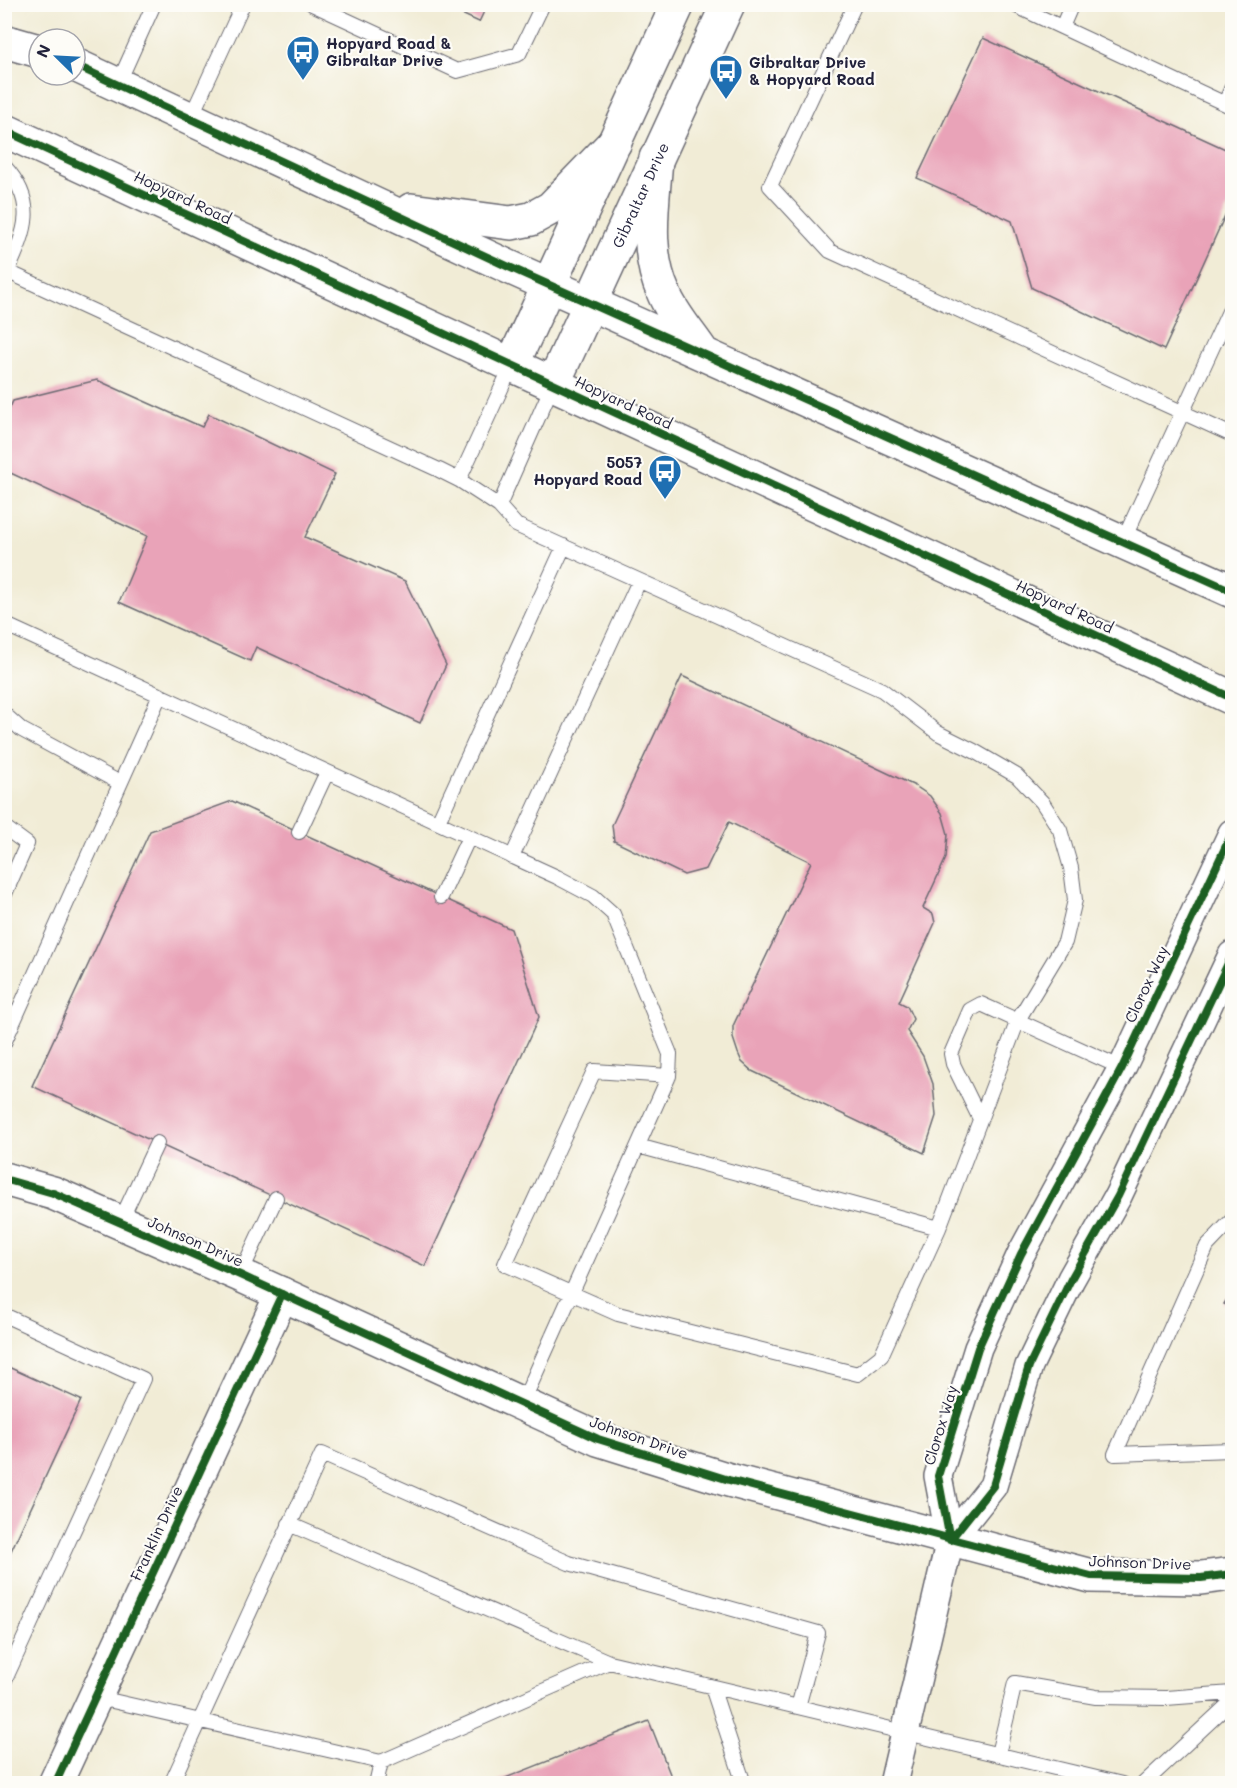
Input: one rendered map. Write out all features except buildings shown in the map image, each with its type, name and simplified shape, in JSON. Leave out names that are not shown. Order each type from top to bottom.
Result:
[{"type":"main road","points":[[512,365],[678,4]]},
{"type":"main road","name":"Gibraltar Drive","points":[[553,384],[728,4]]},
{"type":"main road","points":[[4,41],[27,48]]},
{"type":"main road","points":[[87,71],[550,285],[1233,591]]},
{"type":"main road","name":"Hopyard Road","points":[[4,130],[1233,698]]},
{"type":"main road","points":[[382,207],[512,223],[531,219],[551,208],[615,142]]},
{"type":"main road","points":[[656,158],[650,242],[654,271],[665,297],[702,352]]},
{"type":"main road","name":"Johnson Drive","points":[[4,1179],[53,1192],[598,1439],[729,1480],[1091,1576],[1201,1578],[1233,1574]]},
{"type":"main road","name":"Franklin Drive","points":[[55,1784],[282,1294]]},
{"type":"street","name":"Clorox Way","points":[[893,1784],[950,1540],[938,1476],[978,1348],[1021,1254],[1122,1068],[1233,833]]},
{"type":"street","name":"Clorox Way","points":[[950,1540],[993,1486],[1029,1366],[1071,1279],[1118,1196],[1233,955]]},
{"type":"lane","points":[[118,85],[154,4]]},
{"type":"lane","points":[[190,119],[243,4]]},
{"type":"lane","points":[[312,4],[457,71],[519,54],[543,4]]},
{"type":"lane","points":[[855,4],[770,186],[830,251],[1233,435]]},
{"type":"lane","points":[[1012,4],[1229,105],[1233,87]]},
{"type":"lane","points":[[1062,27],[1072,4]]},
{"type":"lane","points":[[4,166],[24,196],[27,213],[22,241],[6,273],[459,480],[499,506],[516,525],[882,690],[938,733],[1017,776],[1042,802],[1060,831],[1071,868],[1075,900],[1065,942],[1018,1020],[939,1228],[881,1356],[858,1374],[618,1314],[505,1264],[594,1071],[669,1076]]},
{"type":"lane","points":[[1123,541],[1181,412],[1233,305]]},
{"type":"lane","points":[[459,480],[512,365]]},
{"type":"lane","points":[[499,506],[553,384]]},
{"type":"lane","points":[[438,822],[564,546]]},
{"type":"lane","points":[[512,857],[639,581]]},
{"type":"lane","points":[[4,624],[512,857],[593,896],[612,914],[670,1054],[669,1076],[522,1404]]},
{"type":"lane","points":[[4,1043],[160,695]]},
{"type":"lane","points":[[4,714],[22,730],[120,783]]},
{"type":"lane","points":[[299,832],[327,772]]},
{"type":"lane","points":[[4,827],[27,844],[4,896]]},
{"type":"lane","points":[[441,897],[469,837]]},
{"type":"lane","points":[[980,1119],[952,1064],[951,1054],[970,1010],[981,1004],[1122,1068]]},
{"type":"lane","points":[[120,1222],[157,1143]]},
{"type":"lane","points":[[638,1146],[939,1228]]},
{"type":"lane","points":[[240,1275],[276,1198]]},
{"type":"lane","points":[[1233,1220],[1207,1246],[1115,1454],[1233,1450]]},
{"type":"lane","points":[[4,1315],[143,1379],[4,1682]]},
{"type":"lane","points":[[171,1784],[322,1454],[569,1563],[818,1633],[798,1707]]},
{"type":"lane","points":[[290,1524],[609,1662],[1122,1784]]},
{"type":"lane","points":[[95,1697],[381,1762],[609,1662]]},
{"type":"lane","points":[[998,1754],[1015,1683],[1095,1697],[1166,1698],[1233,1693]]},
{"type":"lane","points":[[712,1687],[744,1784]]},
{"type":"lane","points":[[1143,1784],[1233,1701]]},
{"type":"lane","points":[[376,1784],[381,1762]]},
{"type":"cycle path","points":[[87,71],[509,267],[1232,591]]},
{"type":"cycle path","points":[[4,130],[1232,698]]},
{"type":"cycle path","points":[[950,1540],[938,1476],[978,1348],[1021,1254],[1122,1068],[1232,833]]},
{"type":"cycle path","points":[[950,1540],[993,1486],[1029,1366],[1071,1279],[1118,1196],[1232,955]]},
{"type":"cycle path","points":[[4,1179],[53,1193],[240,1275],[598,1439],[729,1480],[1091,1576],[1201,1578],[1232,1574]]},
{"type":"cycle path","points":[[55,1784],[282,1294]]},
{"type":"place","name":"Hopyard Road & Gibraltar Drive","points":[[303,81]]},
{"type":"place","name":"Gibraltar Drive & Hopyard Road","points":[[726,100]]},
{"type":"place","name":"5057 Hopyard Road","points":[[665,500]]}]
